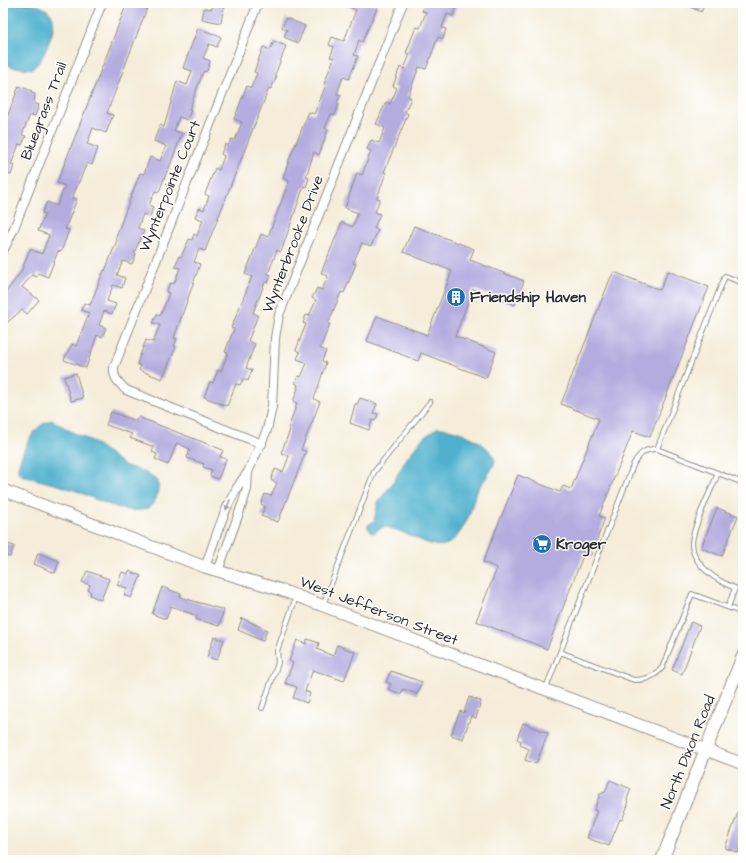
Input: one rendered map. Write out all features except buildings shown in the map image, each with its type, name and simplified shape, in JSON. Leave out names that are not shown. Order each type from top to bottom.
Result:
[{"type":"main road","name":"North Dixon Road","points":[[662,860],[743,656]]},
{"type":"street","name":"Bluegrass Trail","points":[[3,251],[13,231],[102,3]]},
{"type":"street","name":"Wynterbrooke Drive","points":[[218,571],[245,495],[248,472],[268,430],[272,407],[275,338],[279,315],[402,3]]},
{"type":"street","name":"Wynterpointe Court","points":[[257,6],[114,367],[114,378],[126,390],[262,444]]},
{"type":"street","points":[[205,566],[232,497],[238,485],[248,472]]},
{"type":"street","name":"West Jefferson Street","points":[[3,490],[218,571],[323,605],[743,764]]},
{"type":"lane","points":[[657,449],[725,276],[743,283]]},
{"type":"lane","points":[[323,605],[374,472],[430,402]]},
{"type":"lane","points":[[545,689],[634,464],[644,451],[657,449],[743,483]]},
{"type":"lane","points":[[718,473],[696,528],[692,544],[697,558],[706,570],[722,582],[735,588],[728,607]]},
{"type":"lane","points":[[560,652],[634,680],[645,680],[656,675],[662,668],[692,594],[743,613]]},
{"type":"lane","points":[[262,708],[278,663],[277,651],[297,596]]},
{"type":"water","points":[[3,3],[24,3],[42,7],[49,12],[53,18],[53,28],[50,40],[41,59],[32,69],[13,67],[3,63]]},
{"type":"water","points":[[52,420],[74,433],[92,441],[124,465],[142,471],[158,481],[156,498],[150,507],[139,510],[126,510],[112,506],[68,488],[21,475],[18,472],[18,467],[26,446],[34,432],[39,427],[45,422]]},
{"type":"water","points":[[437,428],[453,430],[480,442],[492,454],[495,461],[475,495],[470,513],[461,530],[453,541],[444,545],[435,545],[425,542],[386,527],[380,528],[375,533],[371,532],[368,525],[374,521],[378,502],[392,484],[407,458],[422,439]]},
{"type":"place","name":"Friendship Haven","points":[[456,297]]},
{"type":"place","name":"Kroger","points":[[542,544]]}]
